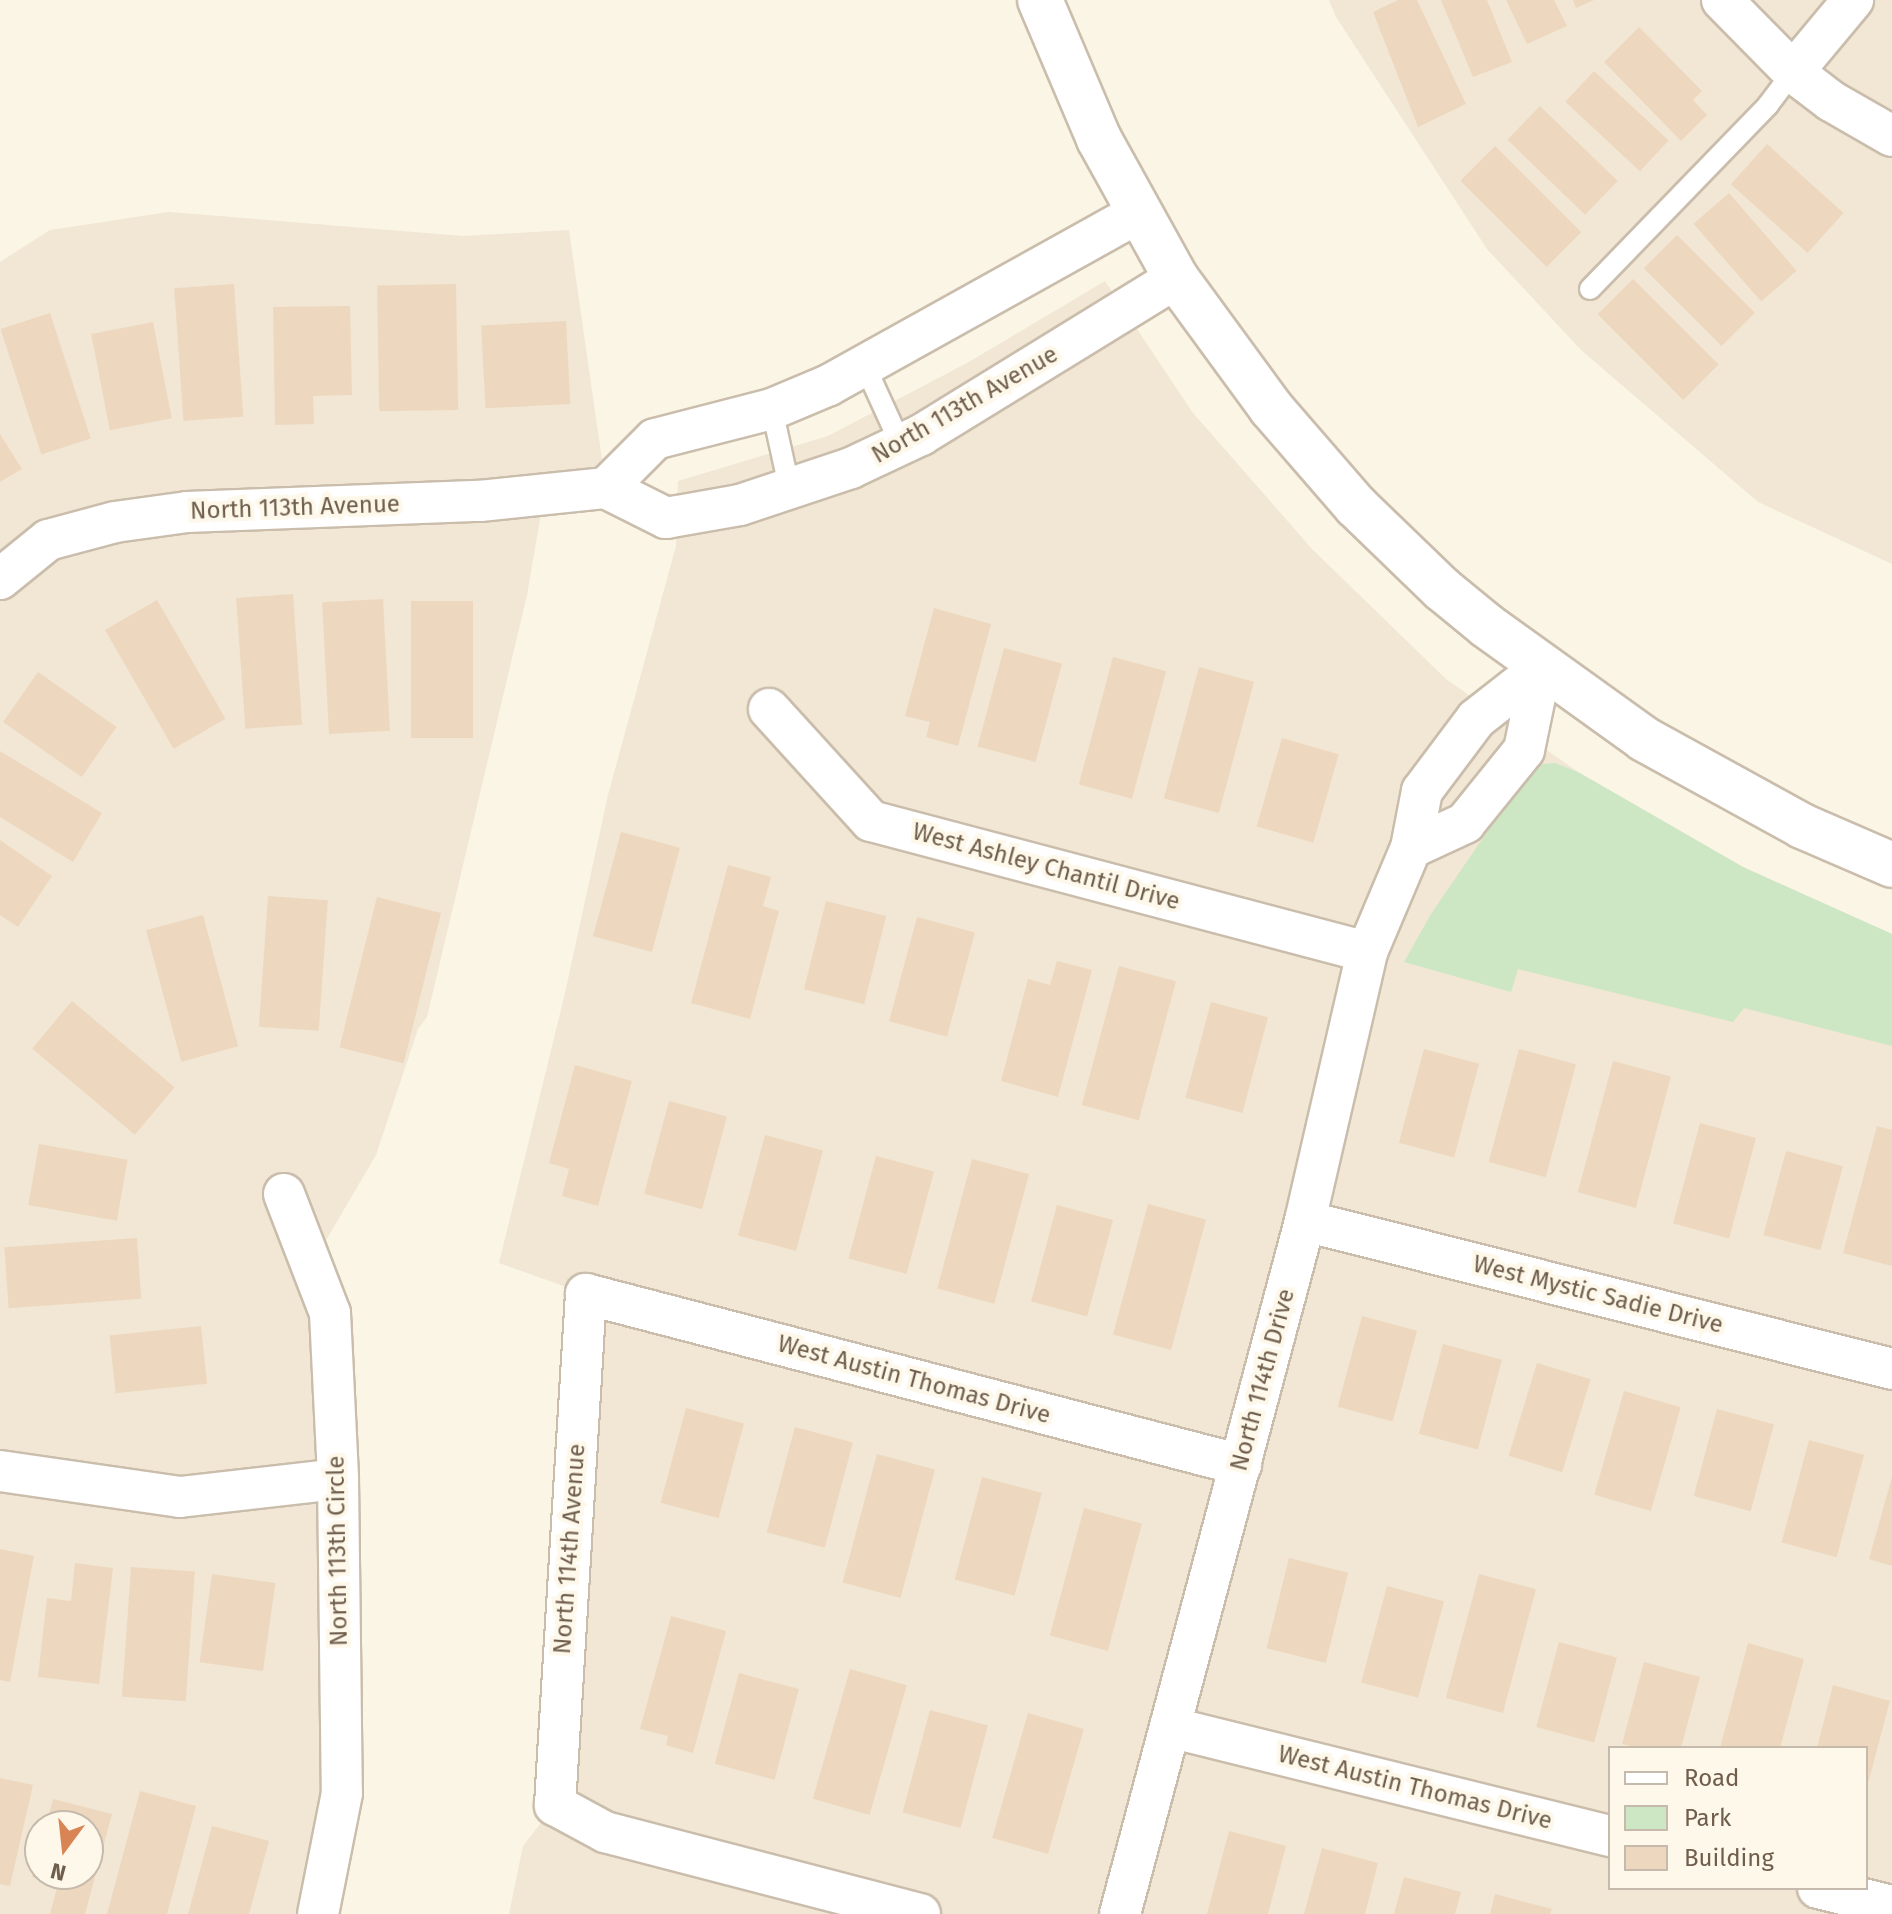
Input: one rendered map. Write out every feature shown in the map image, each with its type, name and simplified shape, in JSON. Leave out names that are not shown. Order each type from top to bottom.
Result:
[{"type":"street","points":[[1040,0],[1099,139],[1176,278],[1271,408],[1356,506],[1442,589],[1541,668],[1697,771],[1802,826],[1892,865]]},
{"type":"street","points":[[1722,0],[1793,72],[1831,101],[1892,136]]},
{"type":"street","points":[[1793,72],[1853,0]]},
{"type":"street","points":[[606,488],[655,439],[772,409],[865,366],[1138,213]]},
{"type":"street","name":"North 113th Avenue","points":[[0,579],[48,540],[115,522],[187,512],[480,501],[606,488],[666,518],[740,505],[790,491],[901,445],[1176,278]]},
{"type":"street","points":[[1411,848],[1465,823],[1524,750],[1541,668]]},
{"type":"street","name":"North 114th Drive","points":[[1120,1914],[1173,1728],[1305,1221],[1367,952],[1411,848],[1422,791],[1476,719],[1541,668]]},
{"type":"street","name":"West Ashley Chantil Drive","points":[[769,709],[871,821],[1367,952]]},
{"type":"street","name":"North 113th Circle","points":[[284,1194],[330,1313],[338,1479],[342,1793],[318,1914]]},
{"type":"street","name":"West Mystic Sadie Drive","points":[[1305,1221],[1892,1369]]},
{"type":"street","name":"West Austin Thomas Drive","points":[[586,1294],[1241,1465]]},
{"type":"street","name":"North 114th Avenue","points":[[586,1294],[555,1805],[605,1832],[920,1914]]},
{"type":"street","points":[[0,1471],[180,1497],[338,1479]]},
{"type":"street","name":"West Austin Thomas Drive","points":[[1173,1728],[1608,1836]]},
{"type":"street","points":[[1826,1890],[1892,1906]]},
{"type":"lane","points":[[1590,289],[1768,105],[1793,72]]},
{"type":"lane","points":[[865,366],[901,445]]},
{"type":"lane","points":[[772,409],[790,491]]},
{"type":"shaded area","points":[[1329,0],[1892,0],[1892,564],[1758,502],[1581,350],[1487,249],[1336,17]]},
{"type":"shaded area","points":[[169,212],[463,236],[569,230],[606,488],[544,496],[527,595],[427,1017],[418,1029],[376,1155],[312,1264],[338,1479],[318,1914],[0,1914],[0,262],[50,230]]},
{"type":"shaded area","points":[[1105,281],[1193,413],[1312,549],[1446,679],[1578,772],[1743,867],[1892,934],[1892,1914],[509,1914],[523,1846],[555,1805],[586,1294],[499,1263],[565,993],[608,795],[676,546],[678,481],[828,436],[967,363]]},
{"type":"green space","points":[[1555,763],[1578,772],[1743,867],[1892,934],[1892,1046],[1744,1008],[1733,1022],[1518,969],[1511,992],[1404,962],[1431,914],[1515,791],[1543,764]]},
{"type":"building","points":[[1398,0],[1417,0],[1466,104],[1418,127],[1373,12]]},
{"type":"building","points":[[1441,0],[1487,0],[1512,62],[1473,77]]},
{"type":"building","points":[[1506,0],[1554,0],[1567,26],[1527,44]]},
{"type":"building","points":[[1573,0],[1594,0],[1576,8]]},
{"type":"building","points":[[1639,27],[1702,91],[1693,100],[1707,115],[1681,141],[1604,62]]},
{"type":"building","points":[[1594,71],[1669,141],[1640,171],[1565,102]]},
{"type":"building","points":[[1540,106],[1618,181],[1585,215],[1507,140]]},
{"type":"building","points":[[1767,144],[1844,213],[1807,253],[1731,184]]},
{"type":"building","points":[[1495,146],[1581,232],[1547,267],[1460,181]]},
{"type":"building","points":[[1729,193],[1797,271],[1761,302],[1694,224]]},
{"type":"building","points":[[1677,235],[1755,313],[1722,346],[1644,268]]},
{"type":"building","points":[[1633,279],[1719,365],[1683,400],[1598,314]]},
{"type":"building","points":[[234,284],[243,417],[183,421],[174,288]]},
{"type":"building","points":[[456,284],[458,410],[379,411],[377,285]]},
{"type":"building","points":[[350,306],[352,395],[313,396],[314,424],[275,425],[273,307]]},
{"type":"building","points":[[50,313],[91,439],[41,455],[1,329]]},
{"type":"building","points":[[566,321],[570,404],[485,408],[481,325]]},
{"type":"building","points":[[153,322],[172,418],[110,430],[91,334]]},
{"type":"building","points":[[0,434],[22,469],[0,482]]},
{"type":"building","points":[[293,594],[302,725],[245,729],[236,598]]},
{"type":"building","points":[[383,599],[390,731],[329,734],[322,602]]},
{"type":"building","points":[[157,600],[226,719],[174,749],[105,630]]},
{"type":"building","points":[[411,601],[473,601],[473,738],[411,738]]},
{"type":"building","points":[[934,608],[991,624],[958,746],[926,737],[930,722],[905,716]]},
{"type":"building","points":[[1004,648],[1062,664],[1036,762],[978,747]]},
{"type":"building","points":[[1113,657],[1166,671],[1132,799],[1079,785]]},
{"type":"building","points":[[1199,667],[1254,682],[1219,813],[1164,798]]},
{"type":"building","points":[[38,672],[117,727],[82,777],[3,722]]},
{"type":"building","points":[[1282,738],[1339,754],[1313,843],[1257,826]]},
{"type":"building","points":[[0,751],[102,813],[73,862],[0,817]]},
{"type":"building","points":[[621,832],[680,848],[652,952],[593,936]]},
{"type":"building","points":[[0,840],[52,876],[18,927],[0,915]]},
{"type":"building","points":[[728,865],[771,877],[763,906],[779,911],[750,1019],[691,1003]]},
{"type":"building","points":[[268,896],[328,900],[319,1031],[259,1027]]},
{"type":"building","points":[[377,897],[441,913],[404,1063],[340,1047]]},
{"type":"building","points":[[826,901],[886,916],[864,1004],[804,989]]},
{"type":"building","points":[[203,915],[238,1046],[181,1062],[146,930]]},
{"type":"building","points":[[917,917],[975,933],[947,1037],[889,1021]]},
{"type":"building","points":[[1057,961],[1092,970],[1058,1097],[1001,1081],[1028,979],[1050,985]]},
{"type":"building","points":[[1119,966],[1176,981],[1139,1120],[1082,1105]]},
{"type":"building","points":[[72,1001],[175,1087],[135,1135],[32,1048]]},
{"type":"building","points":[[1211,1002],[1268,1017],[1242,1113],[1185,1098]]},
{"type":"building","points":[[1424,1049],[1479,1064],[1454,1157],[1399,1143]]},
{"type":"building","points":[[1519,1049],[1576,1064],[1546,1177],[1489,1162]]},
{"type":"building","points":[[1613,1061],[1671,1077],[1636,1208],[1578,1192]]},
{"type":"building","points":[[575,1065],[632,1081],[598,1206],[562,1196],[569,1169],[549,1163]]},
{"type":"building","points":[[669,1101],[727,1117],[702,1209],[644,1194]]},
{"type":"building","points":[[1700,1123],[1756,1138],[1729,1238],[1673,1223]]},
{"type":"building","points":[[1877,1126],[1892,1130],[1892,1266],[1843,1253]]},
{"type":"building","points":[[765,1135],[823,1151],[796,1251],[738,1235]]},
{"type":"building","points":[[39,1144],[128,1160],[117,1221],[28,1205]]},
{"type":"building","points":[[1786,1151],[1843,1166],[1820,1250],[1763,1235]]},
{"type":"building","points":[[876,1156],[934,1172],[907,1274],[849,1258]]},
{"type":"building","points":[[972,1159],[1029,1174],[994,1304],[937,1288]]},
{"type":"building","points":[[1148,1204],[1206,1220],[1171,1350],[1113,1334]]},
{"type":"building","points":[[1057,1205],[1113,1220],[1087,1317],[1031,1302]]},
{"type":"building","points":[[137,1238],[141,1299],[9,1308],[4,1247]]},
{"type":"building","points":[[1362,1316],[1417,1331],[1393,1422],[1338,1407]]},
{"type":"building","points":[[201,1326],[207,1384],[116,1393],[110,1336]]},
{"type":"building","points":[[1443,1344],[1502,1360],[1478,1450],[1419,1434]]},
{"type":"building","points":[[1537,1363],[1591,1379],[1562,1472],[1509,1456]]},
{"type":"building","points":[[1624,1391],[1681,1407],[1651,1511],[1594,1495]]},
{"type":"building","points":[[686,1408],[744,1424],[719,1518],[661,1503]]},
{"type":"building","points":[[1717,1409],[1774,1424],[1751,1511],[1694,1496]]},
{"type":"building","points":[[795,1427],[853,1443],[825,1548],[767,1532]]},
{"type":"building","points":[[1809,1440],[1864,1455],[1837,1557],[1782,1542]]},
{"type":"building","points":[[877,1454],[935,1470],[901,1598],[843,1582]]},
{"type":"building","points":[[982,1477],[1042,1493],[1014,1595],[955,1579]]},
{"type":"building","points":[[1892,1477],[1892,1566],[1869,1559]]},
{"type":"building","points":[[1084,1508],[1142,1524],[1108,1651],[1050,1636]]},
{"type":"building","points":[[0,1549],[34,1556],[10,1682],[0,1680]]},
{"type":"building","points":[[1289,1558],[1348,1573],[1326,1663],[1267,1648]]},
{"type":"building","points":[[75,1563],[113,1568],[99,1684],[38,1677],[47,1598],[71,1601]]},
{"type":"building","points":[[131,1567],[195,1571],[186,1701],[122,1697]]},
{"type":"building","points":[[212,1574],[275,1583],[263,1671],[200,1662]]},
{"type":"building","points":[[1479,1574],[1536,1589],[1503,1713],[1446,1698]]},
{"type":"building","points":[[1387,1586],[1444,1601],[1418,1698],[1361,1683]]},
{"type":"building","points":[[671,1616],[726,1631],[693,1753],[666,1745],[668,1736],[640,1729]]},
{"type":"building","points":[[1559,1642],[1617,1658],[1594,1743],[1536,1727]]},
{"type":"building","points":[[1748,1643],[1804,1659],[1781,1746],[1721,1746]]},
{"type":"building","points":[[1644,1662],[1700,1677],[1682,1746],[1622,1744]]},
{"type":"building","points":[[850,1669],[907,1685],[870,1815],[813,1799]]},
{"type":"building","points":[[739,1673],[799,1689],[775,1780],[715,1764]]},
{"type":"building","points":[[1833,1685],[1890,1701],[1868,1783],[1868,1746],[1818,1746]]},
{"type":"building","points":[[930,1710],[988,1726],[961,1828],[903,1812]]},
{"type":"building","points":[[1028,1713],[1084,1729],[1048,1854],[992,1838]]},
{"type":"building","points":[[0,1778],[33,1785],[27,1810],[24,1810],[24,1825],[10,1886],[0,1884]]},
{"type":"building","points":[[140,1791],[196,1806],[167,1914],[107,1914]]},
{"type":"building","points":[[53,1799],[96,1810],[50,1810]]},
{"type":"building","points":[[104,1812],[112,1814],[104,1844]]},
{"type":"building","points":[[212,1826],[269,1841],[249,1914],[188,1914]]},
{"type":"building","points":[[1229,1831],[1286,1846],[1268,1914],[1207,1914]]},
{"type":"building","points":[[1322,1848],[1378,1863],[1365,1914],[1304,1914]]},
{"type":"building","points":[[1404,1877],[1461,1892],[1455,1914],[1394,1914]]},
{"type":"building","points":[[56,1890],[91,1890],[85,1914],[50,1914]]},
{"type":"building","points":[[1495,1894],[1552,1909],[1550,1914],[1490,1914]]}]
